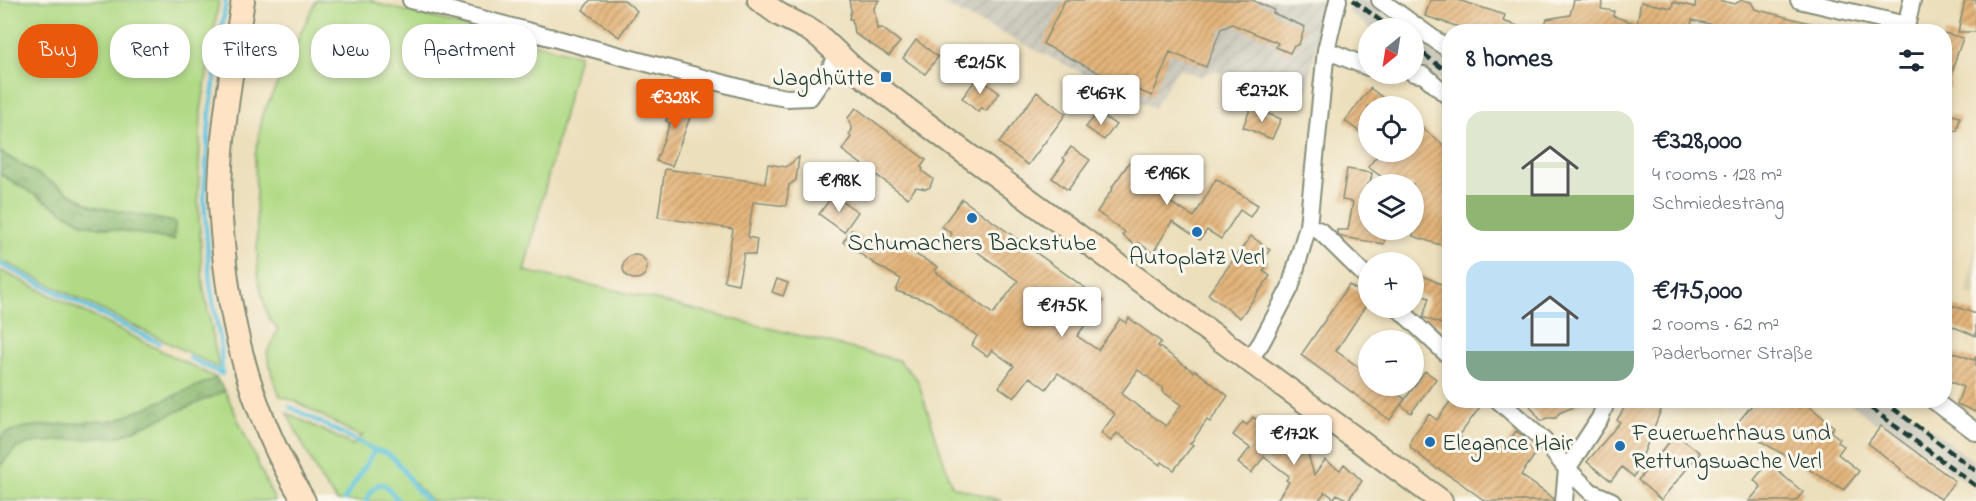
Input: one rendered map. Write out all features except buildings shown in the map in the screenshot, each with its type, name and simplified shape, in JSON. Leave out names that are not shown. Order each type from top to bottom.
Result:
[{"type":"main road","points":[[243,0],[225,116],[220,199],[227,282],[237,342],[255,399],[289,476],[304,501]]},
{"type":"main road","points":[[771,6],[827,42],[844,61],[1037,206],[1441,501]]},
{"type":"street","points":[[411,0],[763,94],[787,98],[810,97],[844,61]]},
{"type":"street","points":[[1249,360],[1261,343],[1290,288],[1308,226],[1326,50],[1338,0]]},
{"type":"street","points":[[1380,0],[1442,45]]},
{"type":"street","points":[[1799,0],[1890,24]]},
{"type":"street","points":[[1906,24],[1912,0]]},
{"type":"street","points":[[1326,50],[1358,63]]},
{"type":"street","points":[[1424,75],[1442,91]]},
{"type":"street","points":[[1308,226],[1320,231],[1358,268]]},
{"type":"street","points":[[1409,318],[1442,349]]},
{"type":"street","points":[[1507,408],[1545,442],[1567,469],[1591,492],[1612,501]]},
{"type":"street","points":[[1564,501],[1567,469],[1600,418],[1604,408]]},
{"type":"street","points":[[1944,408],[1976,432]]},
{"type":"shaded area","points":[[934,0],[1327,0],[1307,95],[1263,80],[1245,84],[1214,70],[1201,77],[1179,68],[1153,108]]},
{"type":"shaded area","points":[[1350,0],[1366,0],[1388,18],[1358,19],[1347,11]]},
{"type":"shaded area","points":[[1424,46],[1442,60],[1442,82],[1424,68]]},
{"type":"shaded area","points":[[1976,240],[1976,297],[1967,294]]},
{"type":"shaded area","points":[[1856,408],[1904,408],[1976,463],[1976,489],[1880,420],[1877,424]]},
{"type":"green space","points":[[0,0],[219,0],[215,24],[202,24],[202,78],[206,78],[201,111],[198,197],[203,285],[219,368],[0,260],[0,174],[84,224],[174,240],[175,222],[92,206],[0,152]]},
{"type":"green space","points":[[316,0],[371,0],[382,5],[457,24],[402,24],[402,78],[537,78],[537,44],[579,55],[524,271],[619,291],[898,360],[917,379],[952,486],[1002,501],[431,501],[408,476],[429,501],[337,501],[321,480],[287,413],[353,445],[363,435],[359,436],[295,401],[280,396],[267,353],[278,329],[268,317],[258,279],[255,156],[263,114],[280,78],[299,78],[299,37]]},
{"type":"green space","points":[[0,152],[92,206],[175,222],[174,240],[84,224],[0,174]]},
{"type":"green space","points":[[0,270],[216,378],[117,420],[26,427],[5,433],[0,439]]},
{"type":"green space","points":[[216,378],[225,391],[120,436],[30,443],[15,449],[0,466],[0,439],[5,433],[26,427],[117,420]]},
{"type":"green space","points":[[225,391],[275,501],[0,501],[0,466],[15,449],[30,443],[120,436]]},
{"type":"waterway","points":[[190,358],[222,374],[221,346],[210,284],[204,196],[210,111],[226,0]]},
{"type":"waterway","points":[[0,264],[159,343]]},
{"type":"waterway","points":[[290,407],[394,458],[428,501]]},
{"type":"waterway","points":[[344,500],[375,450]]},
{"type":"waterway","points":[[366,501],[372,490],[379,484],[385,485],[399,501]]},
{"type":"railway","points":[[1353,0],[1377,18]]},
{"type":"railway","points":[[1424,54],[1442,68]]},
{"type":"railway","points":[[1871,408],[1976,486]]},
{"type":"railway","points":[[1893,408],[1976,471]]},
{"type":"place","name":"Jagdhütte","points":[[886,77]]},
{"type":"place","name":"Schumachers Backstube","points":[[972,218]]},
{"type":"place","name":"Autoplatz Verl","points":[[1197,232]]},
{"type":"place","name":"Elegance Hair","points":[[1430,442]]},
{"type":"place","name":"Feuerwehrhaus und Rettungswache Verl","points":[[1620,446]]}]
